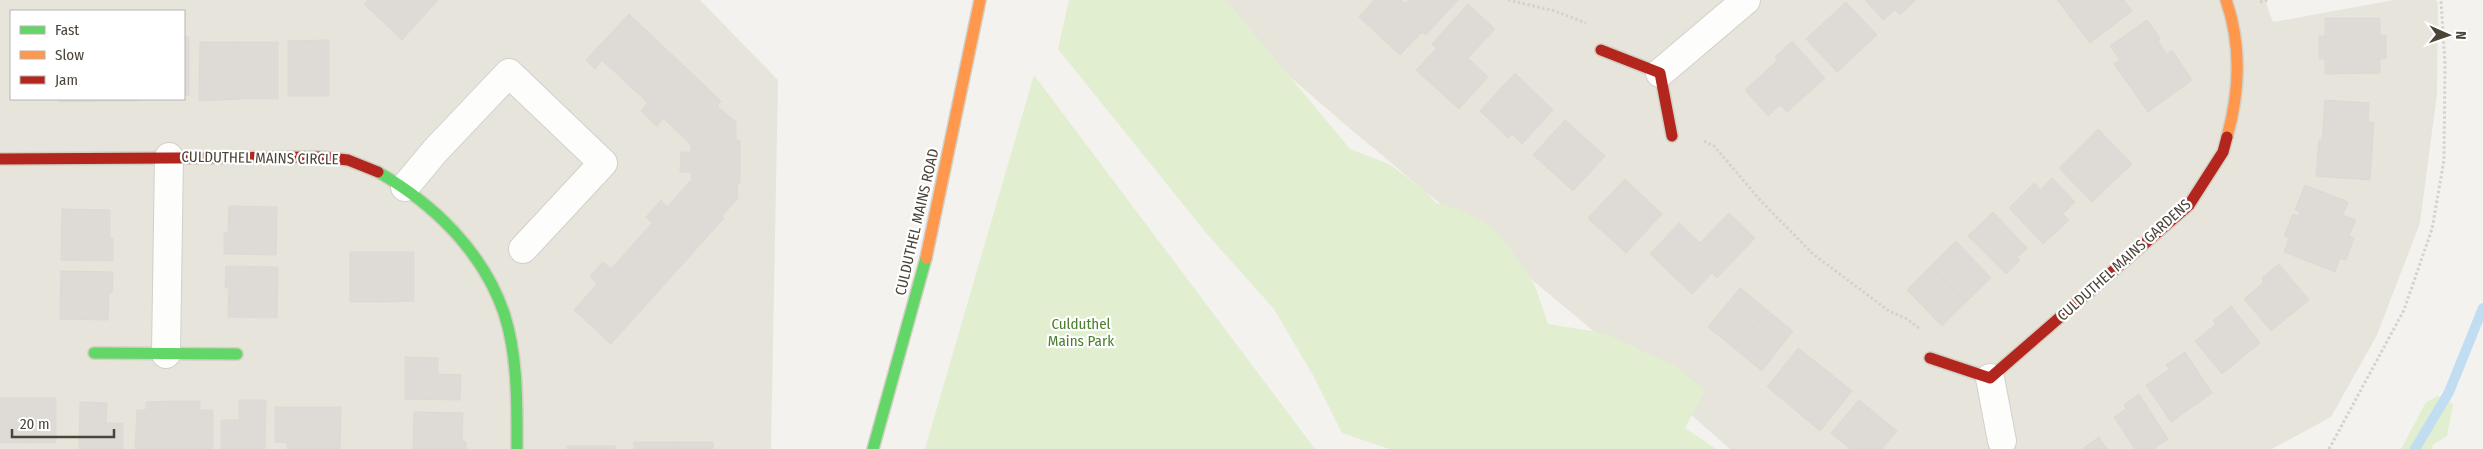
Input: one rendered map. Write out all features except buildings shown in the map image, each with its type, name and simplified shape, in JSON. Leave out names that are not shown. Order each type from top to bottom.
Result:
[{"type":"street","name":"CULDUTHEL MAINS ROAD","points":[[873,449],[930,245],[980,0]]},
{"type":"street","points":[[1660,73],[1746,0]]},
{"type":"street","name":"CULDUTHEL MAINS GARDENS","points":[[1990,378],[2189,205],[2223,152],[2236,106],[2239,60],[2231,14],[2226,0]]},
{"type":"street","points":[[1601,50],[1660,73]]},
{"type":"street","points":[[404,187],[435,151],[509,73],[603,163],[523,249]]},
{"type":"street","points":[[1660,73],[1672,136]]},
{"type":"street","name":"CULDUTHEL MAINS CIRCLE","points":[[166,354],[168,157]]},
{"type":"street","name":"CULDUTHEL MAINS CIRCLE","points":[[0,159],[168,157],[346,159],[404,187],[451,228],[477,260],[504,314],[514,370],[517,449]]},
{"type":"street","points":[[94,353],[237,354]]},
{"type":"street","points":[[1930,358],[1990,378],[2002,441]]},
{"type":"path","points":[[1508,0],[1556,11],[1598,28],[1601,50]]},
{"type":"path","points":[[2258,3],[2269,0]]},
{"type":"path","points":[[2329,449],[2404,310],[2432,229],[2444,160],[2445,65],[2441,0]]},
{"type":"path","points":[[1672,136],[1697,138],[1714,146],[1761,201],[1813,254],[1889,312],[1907,319],[1927,334],[1930,358]]},
{"type":"shaded area","points":[[0,0],[700,0],[778,80],[771,449],[0,449]]},
{"type":"shaded area","points":[[1201,0],[2265,0],[2273,22],[2394,0],[2436,0],[2438,4],[2437,94],[2420,223],[2377,335],[2331,417],[2272,449],[1730,449],[1639,369],[1348,127]]},
{"type":"green space","points":[[1069,0],[1226,0],[1350,149],[1389,164],[1422,188],[1436,203],[1458,209],[1486,223],[1508,245],[1535,286],[1548,324],[1604,333],[1677,367],[1705,391],[1685,428],[1716,449],[1389,449],[1342,433],[1314,377],[1274,309],[1207,234],[1058,49]]},
{"type":"green space","name":"Culduthel Mains Park","points":[[1034,75],[1315,449],[925,449]]},
{"type":"green space","points":[[2438,396],[2453,404],[2447,436],[2434,444],[2431,449],[2401,449],[2426,402]]},
{"type":"waterway","points":[[2415,449],[2449,392],[2483,308]]},
{"type":"traffic: fast","points":[[378,172],[418,199],[454,232],[470,250],[495,291],[509,329],[512,346],[516,380],[517,449]]},
{"type":"traffic: fast","points":[[873,449],[926,258]]},
{"type":"traffic: fast","points":[[94,353],[237,354]]},
{"type":"traffic: slow","points":[[926,258],[980,0]]},
{"type":"traffic: slow","points":[[2226,0],[2235,34],[2237,51],[2237,86],[2227,137]]},
{"type":"traffic: jam","points":[[1601,50],[1660,73],[1672,136]]},
{"type":"traffic: jam","points":[[1930,358],[1990,378],[2189,205],[2223,152],[2227,137]]},
{"type":"traffic: jam","points":[[0,159],[320,157],[348,160],[378,172]]}]
